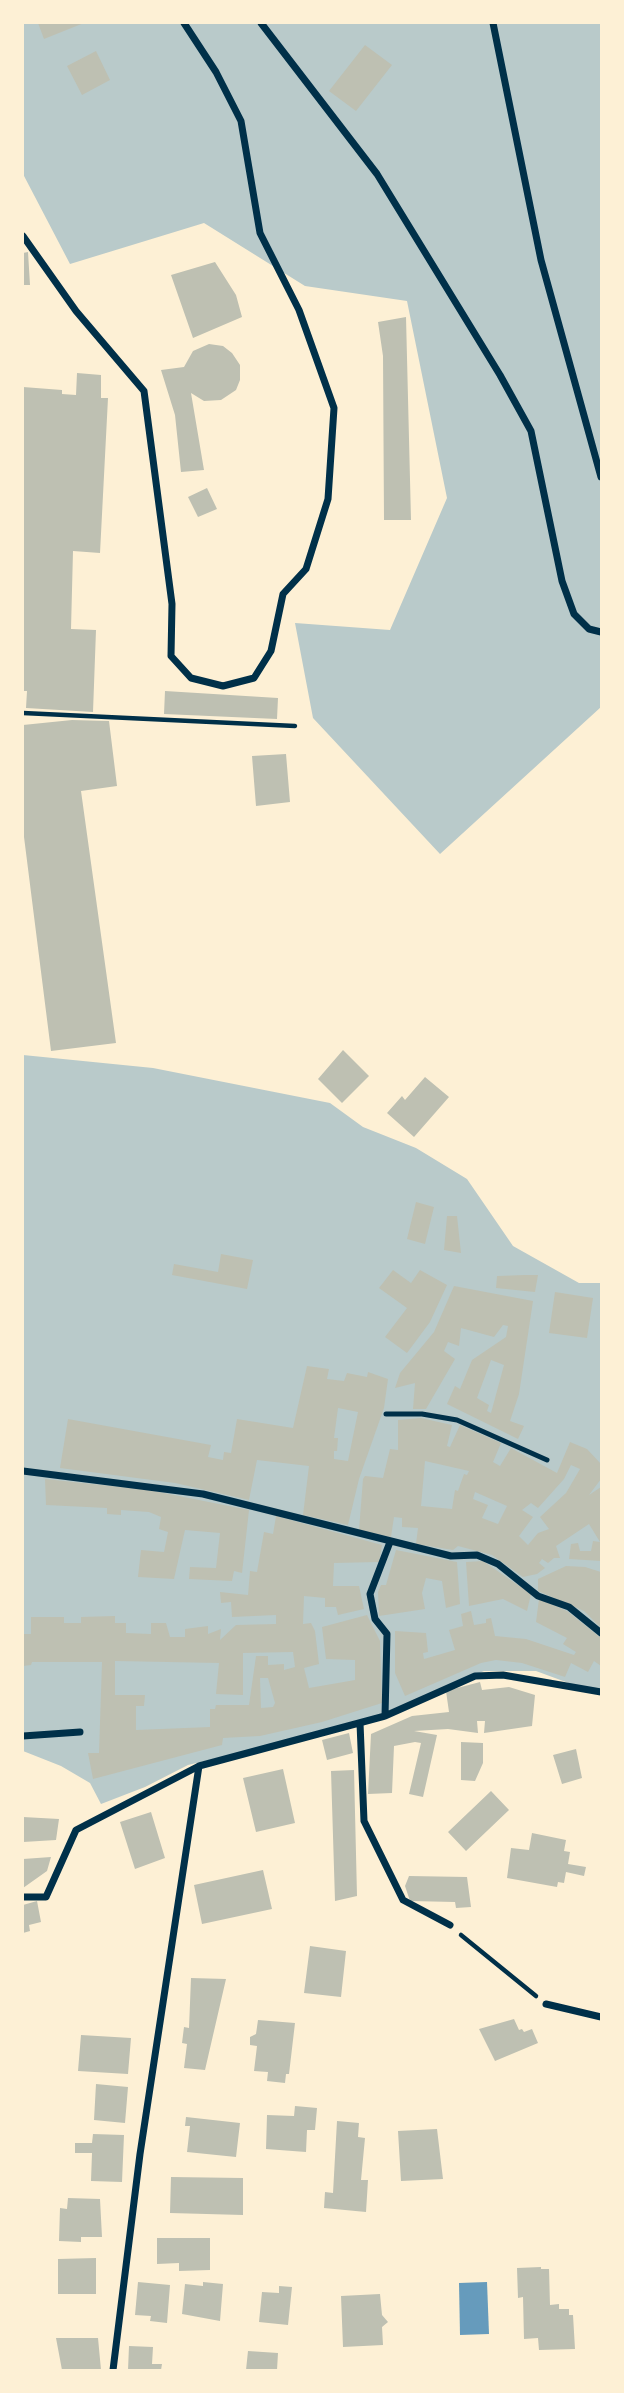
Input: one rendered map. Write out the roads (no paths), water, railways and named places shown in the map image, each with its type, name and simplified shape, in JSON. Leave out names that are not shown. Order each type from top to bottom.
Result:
[{"type":"street","points":[[23,236],[76,311],[144,391],[172,604],[172,656],[191,678],[223,685],[254,678],[271,652],[283,594],[306,569],[328,499],[334,408],[299,310],[260,233],[241,121],[216,72],[184,23]]},
{"type":"street","points":[[261,23],[377,174],[531,431],[562,581],[574,614],[589,629],[601,632]]},
{"type":"street","points":[[493,23],[541,260],[601,477]]},
{"type":"street","points":[[23,1471],[202,1494],[451,1556],[477,1555],[498,1564],[538,1596],[569,1607],[601,1633]]},
{"type":"street","points":[[385,1716],[387,1634],[375,1619],[370,1594],[390,1542]]},
{"type":"street","points":[[23,1897],[46,1896],[76,1830],[199,1766],[385,1716],[475,1676],[503,1675],[601,1692]]},
{"type":"street","points":[[360,1723],[364,1822],[403,1900],[450,1925]]},
{"type":"street","points":[[23,1736],[80,1732]]},
{"type":"street","points":[[113,2370],[138,2167],[199,1766]]},
{"type":"street","points":[[546,2004],[601,2017]]},
{"type":"lane","points":[[386,1414],[422,1414],[457,1420],[547,1460]]},
{"type":"water","points":[[487,2282],[489,2334],[460,2335],[459,2283]]}]
